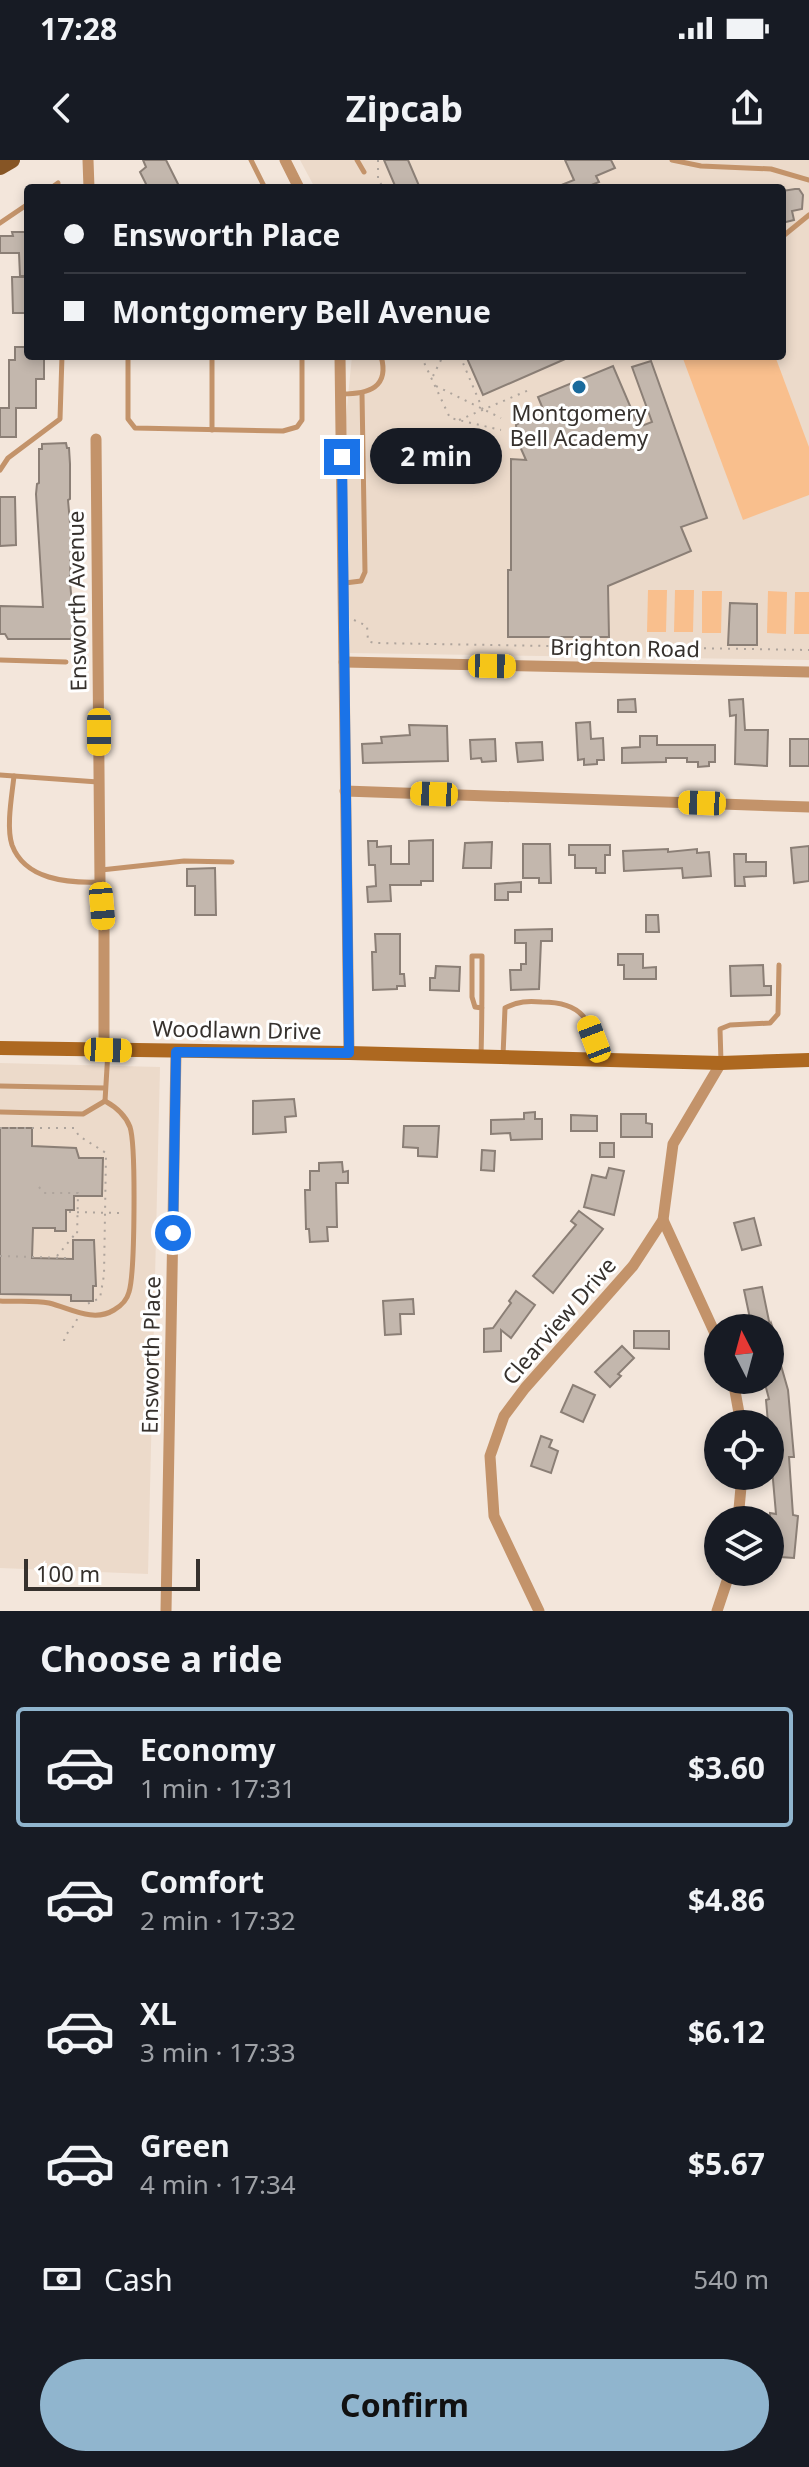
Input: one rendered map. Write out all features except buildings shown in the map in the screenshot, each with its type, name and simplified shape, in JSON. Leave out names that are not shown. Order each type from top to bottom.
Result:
[{"type":"main road","points":[[0,167],[12,160]]},
{"type":"main road","name":"Woodlawn Drive","points":[[0,1048],[721,1063],[809,1060]]},
{"type":"street","points":[[88,160],[89,184]]},
{"type":"street","points":[[285,160],[297,184]]},
{"type":"street","points":[[340,360],[349,1053]]},
{"type":"street","name":"Ensworth Avenue","points":[[96,439],[100,876],[106,1050]]},
{"type":"street","name":"Brighton Road","points":[[344,662],[809,672]]},
{"type":"street","points":[[345,791],[809,807]]},
{"type":"street","name":"Ensworth Place","points":[[166,1611],[176,1052]]},
{"type":"street","name":"Clearview Drive","points":[[539,1611],[494,1516],[490,1456],[504,1416],[633,1266],[663,1220],[673,1144],[721,1063]]},
{"type":"street","points":[[663,1220],[706,1314]]},
{"type":"street","points":[[717,1611],[725,1586]]},
{"type":"lane","points":[[251,160],[263,184]]},
{"type":"lane","points":[[357,160],[364,172]]},
{"type":"lane","points":[[672,160],[701,166],[771,169],[809,180]]},
{"type":"lane","points":[[0,223],[24,207]]},
{"type":"lane","points":[[786,234],[809,215]]},
{"type":"lane","points":[[0,470],[8,458],[60,419],[62,360]]},
{"type":"lane","points":[[128,360],[130,425],[150,430],[283,431],[297,427],[302,420],[302,360]]},
{"type":"lane","points":[[212,360],[212,430]]},
{"type":"lane","points":[[341,394],[362,394],[377,386],[384,367],[382,360]]},
{"type":"lane","points":[[344,583],[361,581],[365,572],[362,394]]},
{"type":"lane","points":[[0,660],[66,662]]},
{"type":"lane","points":[[0,775],[99,782]]},
{"type":"lane","points":[[14,776],[10,809],[12,844],[26,865],[47,877],[71,883],[184,861],[232,862]]},
{"type":"lane","points":[[481,1057],[482,1008],[482,956],[472,956],[472,997],[475,1007],[482,1008]]},
{"type":"lane","points":[[721,1063],[720,1029],[730,1025],[770,1023],[778,1014],[779,965]]},
{"type":"lane","points":[[503,1057],[505,1008],[517,1002],[566,1002],[586,1020],[594,1039],[592,1060]]},
{"type":"lane","points":[[105,1101],[106,1050]]},
{"type":"lane","points":[[0,1086],[105,1088]]},
{"type":"lane","points":[[0,1112],[83,1114],[105,1101]]},
{"type":"lane","points":[[0,1301],[46,1303],[80,1313],[102,1314],[115,1309],[127,1297],[131,1284],[134,1205],[132,1138],[126,1118],[105,1101]]},
{"type":"path","points":[[378,160],[378,180],[381,184]]},
{"type":"path","points":[[423,360],[447,413],[458,420],[501,430]]},
{"type":"path","points":[[432,379],[441,360]]},
{"type":"path","points":[[462,360],[483,410]]},
{"type":"path","points":[[434,386],[501,418]]},
{"type":"path","points":[[458,420],[529,390]]},
{"type":"path","points":[[350,618],[367,626],[368,641],[374,643],[610,647]]},
{"type":"path","points":[[624,647],[809,650]]},
{"type":"path","points":[[0,1128],[74,1128],[83,1139],[106,1153],[104,1275],[100,1298],[84,1306]]},
{"type":"path","points":[[39,1187],[44,1193],[78,1193],[77,1237]]},
{"type":"path","points":[[69,1212],[120,1213]]},
{"type":"path","points":[[56,1257],[78,1231]]},
{"type":"path","points":[[0,1256],[68,1258]]},
{"type":"path","points":[[64,1341],[64,1336],[74,1327],[77,1318]]},
{"type":"shaded area","name":"Montgomery Bell Academy","points":[[300,160],[809,160],[809,660],[350,653],[346,417],[352,360],[786,360],[786,184],[313,184]]},
{"type":"shaded area","points":[[683,360],[776,360],[809,447],[809,495],[743,520]]},
{"type":"shaded area","points":[[648,590],[667,590],[666,632],[647,632]]},
{"type":"shaded area","points":[[675,590],[694,590],[693,632],[674,632]]},
{"type":"shaded area","points":[[702,591],[722,591],[721,633],[702,633]]},
{"type":"shaded area","points":[[768,591],[787,592],[786,634],[767,633]]},
{"type":"shaded area","points":[[795,592],[809,592],[809,634],[794,634]]},
{"type":"shaded area","points":[[0,1063],[160,1067],[148,1574],[0,1568]]},
{"type":"place","name":"Montgomery Bell Academy","points":[[579,387]]},
{"type":"route","points":[[173,1233],[176,1052],[349,1053],[342,457]]}]
